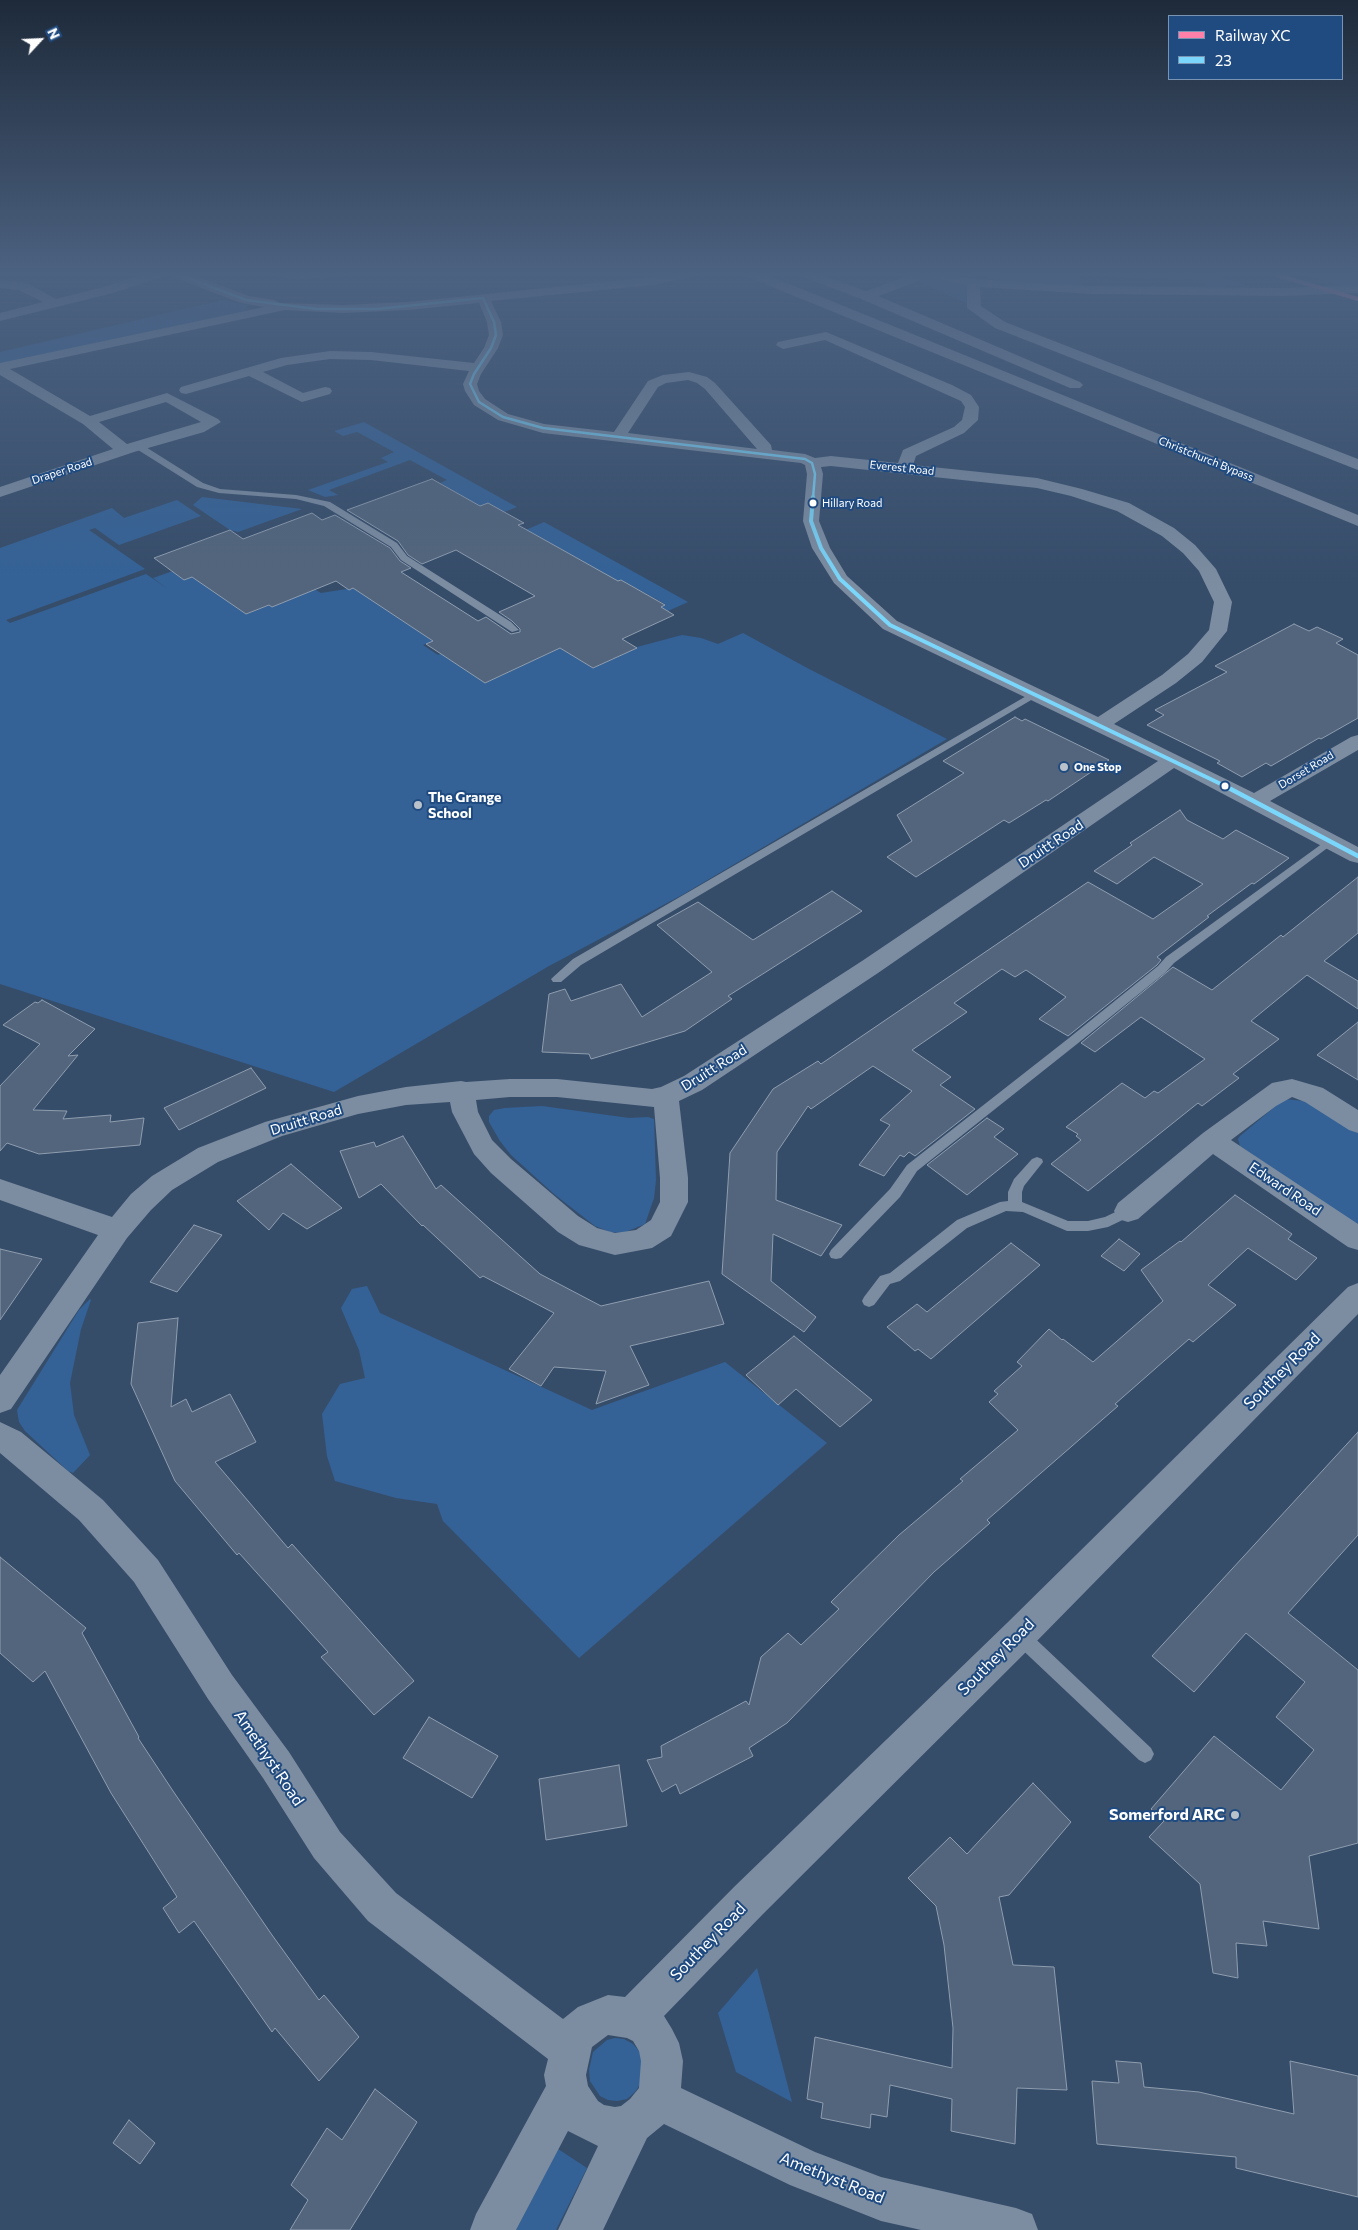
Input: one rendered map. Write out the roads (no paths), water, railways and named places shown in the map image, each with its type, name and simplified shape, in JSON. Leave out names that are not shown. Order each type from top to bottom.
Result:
[{"type":"main road","name":"Christchurch Bypass","points":[[1003,376],[1358,521]]},
{"type":"main road","points":[[1055,376],[1085,389]]},
{"type":"street","points":[[11,376],[131,448]]},
{"type":"street","points":[[186,390],[236,376]]},
{"type":"street","points":[[258,376],[302,398],[325,391]]},
{"type":"street","name":"Everest Road","points":[[474,376],[470,384],[472,392],[479,402],[503,417],[543,428],[763,453],[805,459],[812,463],[832,461],[1037,483],[1094,498],[1123,508],[1168,532],[1189,549],[1207,569],[1223,602],[1218,631],[1195,658],[1169,679],[1100,724]]},
{"type":"street","points":[[619,436],[653,384],[663,378],[688,376]]},
{"type":"street","points":[[689,376],[702,380],[710,386],[765,448],[763,453]]},
{"type":"street","points":[[902,468],[906,464],[909,452],[958,430],[970,420],[972,407],[966,398],[919,376]]},
{"type":"street","points":[[1131,376],[1358,465]]},
{"type":"street","points":[[4,388],[21,383]]},
{"type":"street","name":"Draper Road","points":[[0,492],[131,448],[199,429],[213,422],[167,397],[88,421]]},
{"type":"street","points":[[812,463],[815,474],[810,522],[821,548],[840,579],[890,625],[1100,724],[1255,801],[1358,856]]},
{"type":"street","name":"Dorset Road","points":[[1255,801],[1358,740]]},
{"type":"street","name":"Druitt Road","points":[[0,1400],[117,1230],[162,1183],[208,1155],[274,1129],[358,1104],[406,1096],[461,1090],[557,1088],[629,1097],[652,1098],[666,1096],[693,1083],[870,967],[1094,816],[1172,760]]},
{"type":"street","points":[[1128,1211],[1212,1140],[1266,1099],[1282,1090],[1292,1088],[1314,1095],[1358,1123]]},
{"type":"street","points":[[461,1090],[464,1112],[483,1147],[501,1166],[568,1224],[589,1237],[616,1244],[642,1240],[661,1228],[674,1202],[674,1178],[666,1096]]},
{"type":"street","name":"Edward Road","points":[[1212,1140],[1358,1239]]},
{"type":"street","points":[[0,1189],[117,1230]]},
{"type":"street","name":"Southey Road","points":[[633,2018],[749,1900],[1019,1635],[1358,1295]]},
{"type":"street","name":"Amethyst Road","points":[[0,1436],[10,1442],[91,1510],[146,1570],[220,1687],[276,1765],[327,1844],[382,1907],[569,2069]]},
{"type":"street","points":[[492,2230],[569,2069],[578,2033],[592,2021],[608,2015],[633,2018],[647,2027],[658,2043],[662,2061],[662,2081],[580,2230]]},
{"type":"street","points":[[569,2069],[569,2094],[583,2116],[598,2125],[615,2128],[645,2110]]},
{"type":"street","name":"Amethyst Road","points":[[645,2110],[881,2199],[1016,2230]]},
{"type":"lane","points":[[131,448],[200,485],[219,491],[313,499],[327,504],[394,546],[404,558],[515,630]]},
{"type":"lane","points":[[557,979],[585,957],[1035,694]]},
{"type":"lane","points":[[836,1254],[895,1193],[912,1168],[1162,970],[1170,960],[1330,841]]},
{"type":"lane","points":[[1015,1207],[1016,1192],[1020,1183],[1037,1162]]},
{"type":"lane","points":[[869,1301],[885,1280],[895,1277],[962,1224],[1005,1206],[1025,1207],[1067,1226],[1088,1226],[1108,1222],[1128,1211]]},
{"type":"lane","points":[[1019,1635],[1145,1754]]},
{"type":"place","name":"Hillary Road","points":[[813,503]]},
{"type":"place","name":"One Stop","points":[[1064,767]]},
{"type":"place","name":"The Grange School","points":[[418,805]]},
{"type":"place","name":"Somerford ARC","points":[[1235,1815]]}]
